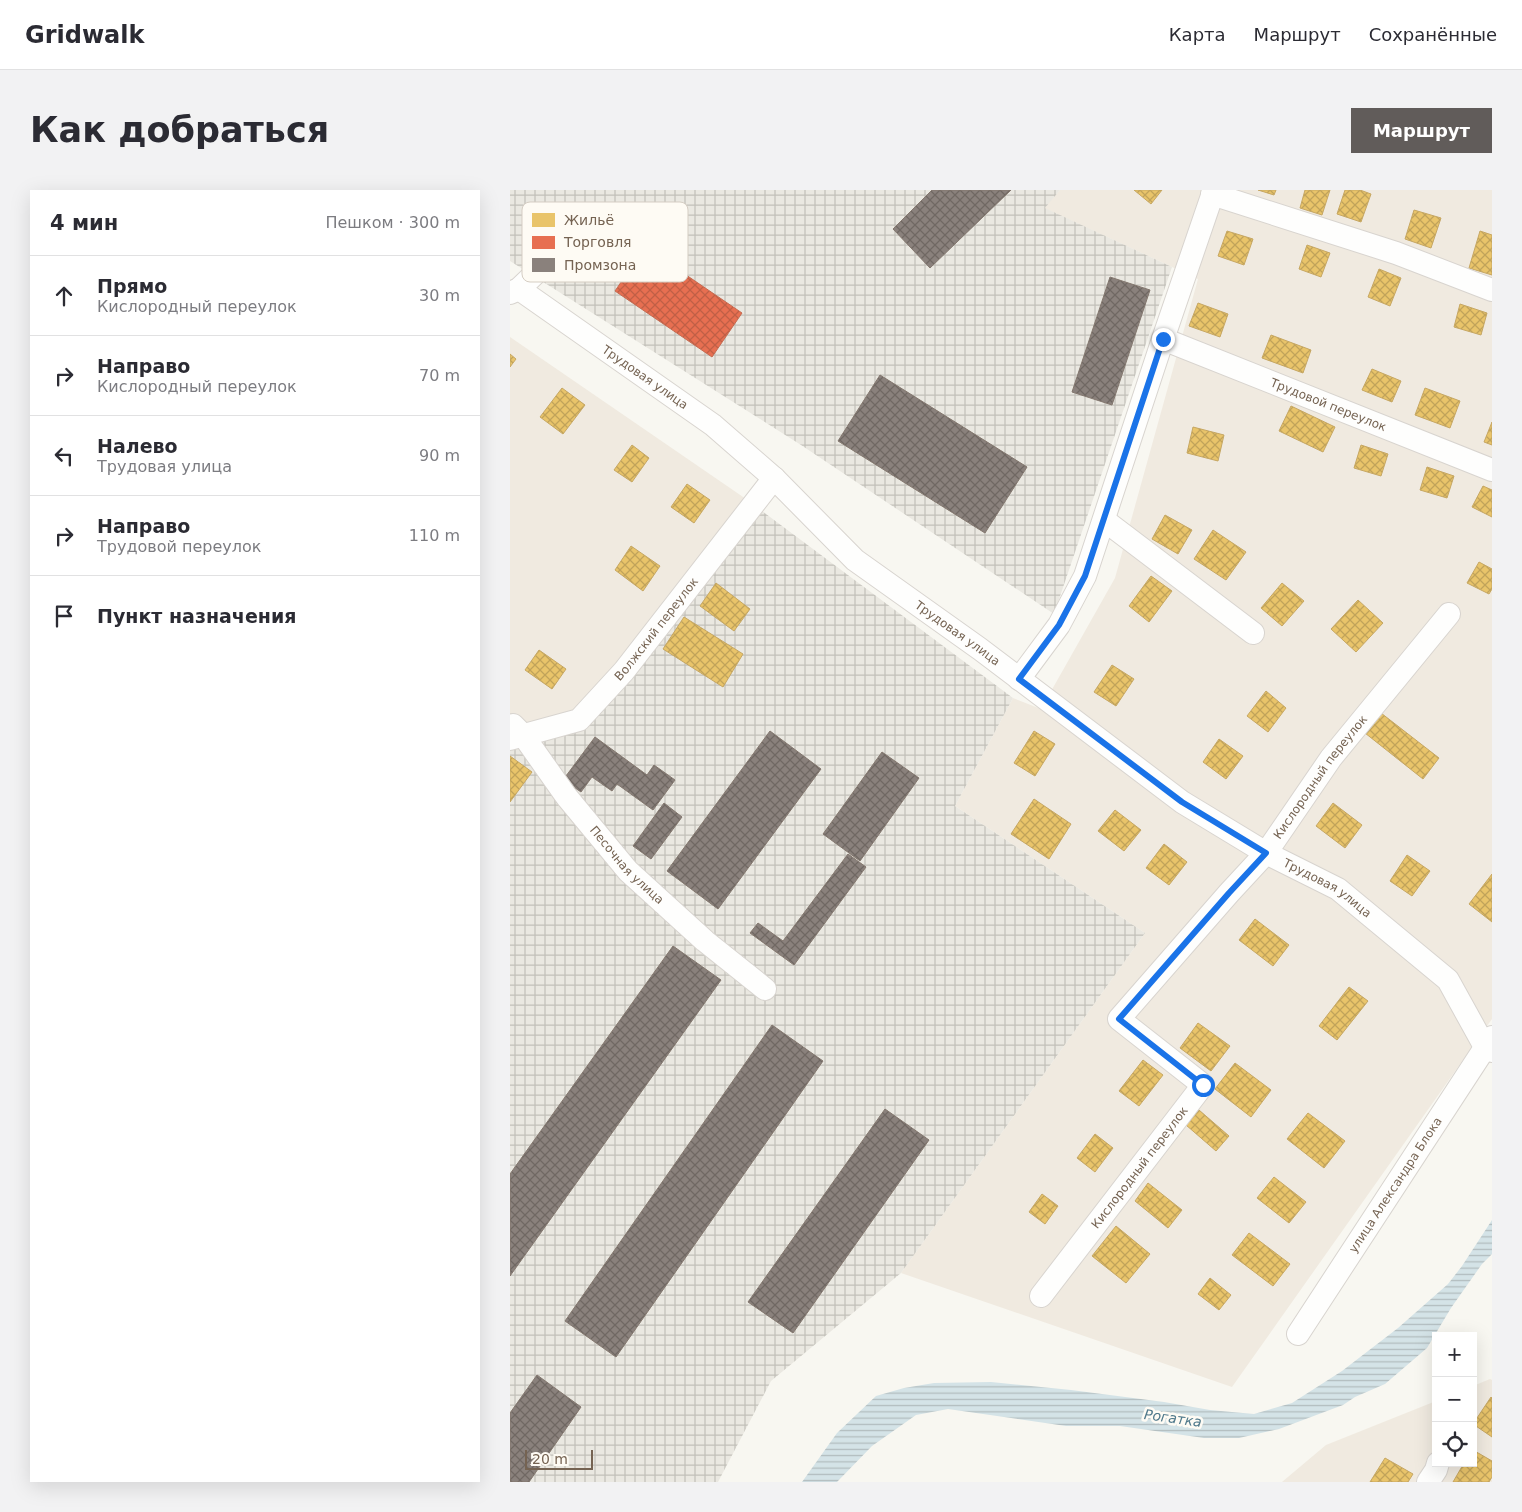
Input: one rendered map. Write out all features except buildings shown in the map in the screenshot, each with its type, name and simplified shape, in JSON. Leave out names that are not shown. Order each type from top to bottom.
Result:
[{"type":"street","points":[[1019,679],[1059,625],[1085,576],[1213,192],[1396,253],[1492,290]]},
{"type":"street","points":[[515,291],[525,282]]},
{"type":"street","name":"Трудовая улица","points":[[515,291],[713,425],[774,478],[855,560],[980,649],[1182,802],[1266,853],[1338,888],[1448,980],[1490,1045]]},
{"type":"street","name":"Трудовой переулок","points":[[1163,339],[1492,470]]},
{"type":"street","name":"Волжский переулок","points":[[514,732],[579,720],[624,671],[774,478]]},
{"type":"street","points":[[1104,520],[1253,633]]},
{"type":"street","name":"Кислородный переулок","points":[[1041,1296],[1203,1085],[1119,1019],[1266,853],[1332,758],[1449,614]]},
{"type":"street","name":"Песочная улица","points":[[514,732],[628,871],[705,941],[765,989]]},
{"type":"street","name":"улица Александра Блока","points":[[1298,1334],[1490,1045]]},
{"type":"street","points":[[1428,1482],[1437,1467]]},
{"type":"shaded area","points":[[510,190],[1060,190],[1045,208],[1172,267],[1054,614],[801,445],[543,282],[688,282],[688,202],[522,202],[522,269],[510,261]]},
{"type":"shaded area","points":[[1060,190],[1492,190],[1492,1019],[1232,1387],[901,1273],[1145,933],[955,806],[1013,698],[1041,709],[1115,578],[1198,279],[1044,208]]},
{"type":"shaded area","points":[[510,337],[746,499],[621,661],[574,714],[510,729]]},
{"type":"shaded area","points":[[746,499],[1013,698],[955,806],[1145,933],[901,1273],[771,1381],[718,1482],[510,1482],[510,729],[574,714],[621,661]]},
{"type":"shaded area","points":[[1490,1379],[1492,1380],[1492,1482],[1282,1482],[1326,1445],[1432,1403],[1432,1467],[1477,1467],[1477,1384]]},
{"type":"water","name":"Рогатка","points":[[1492,1220],[1492,1254],[1482,1264],[1437,1332],[1432,1332],[1432,1340],[1427,1348],[1385,1384],[1355,1397],[1343,1405],[1279,1429],[1239,1438],[1204,1438],[1120,1426],[1066,1426],[948,1409],[916,1415],[872,1446],[837,1482],[802,1482],[837,1433],[876,1396],[904,1388],[934,1383],[991,1382],[1071,1390],[1210,1410],[1254,1414],[1292,1403],[1342,1371],[1398,1328],[1448,1284]]},
{"type":"route","points":[[1163,339],[1085,576],[1059,625],[1019,679],[1182,802],[1266,853],[1119,1019],[1203,1085]]}]
